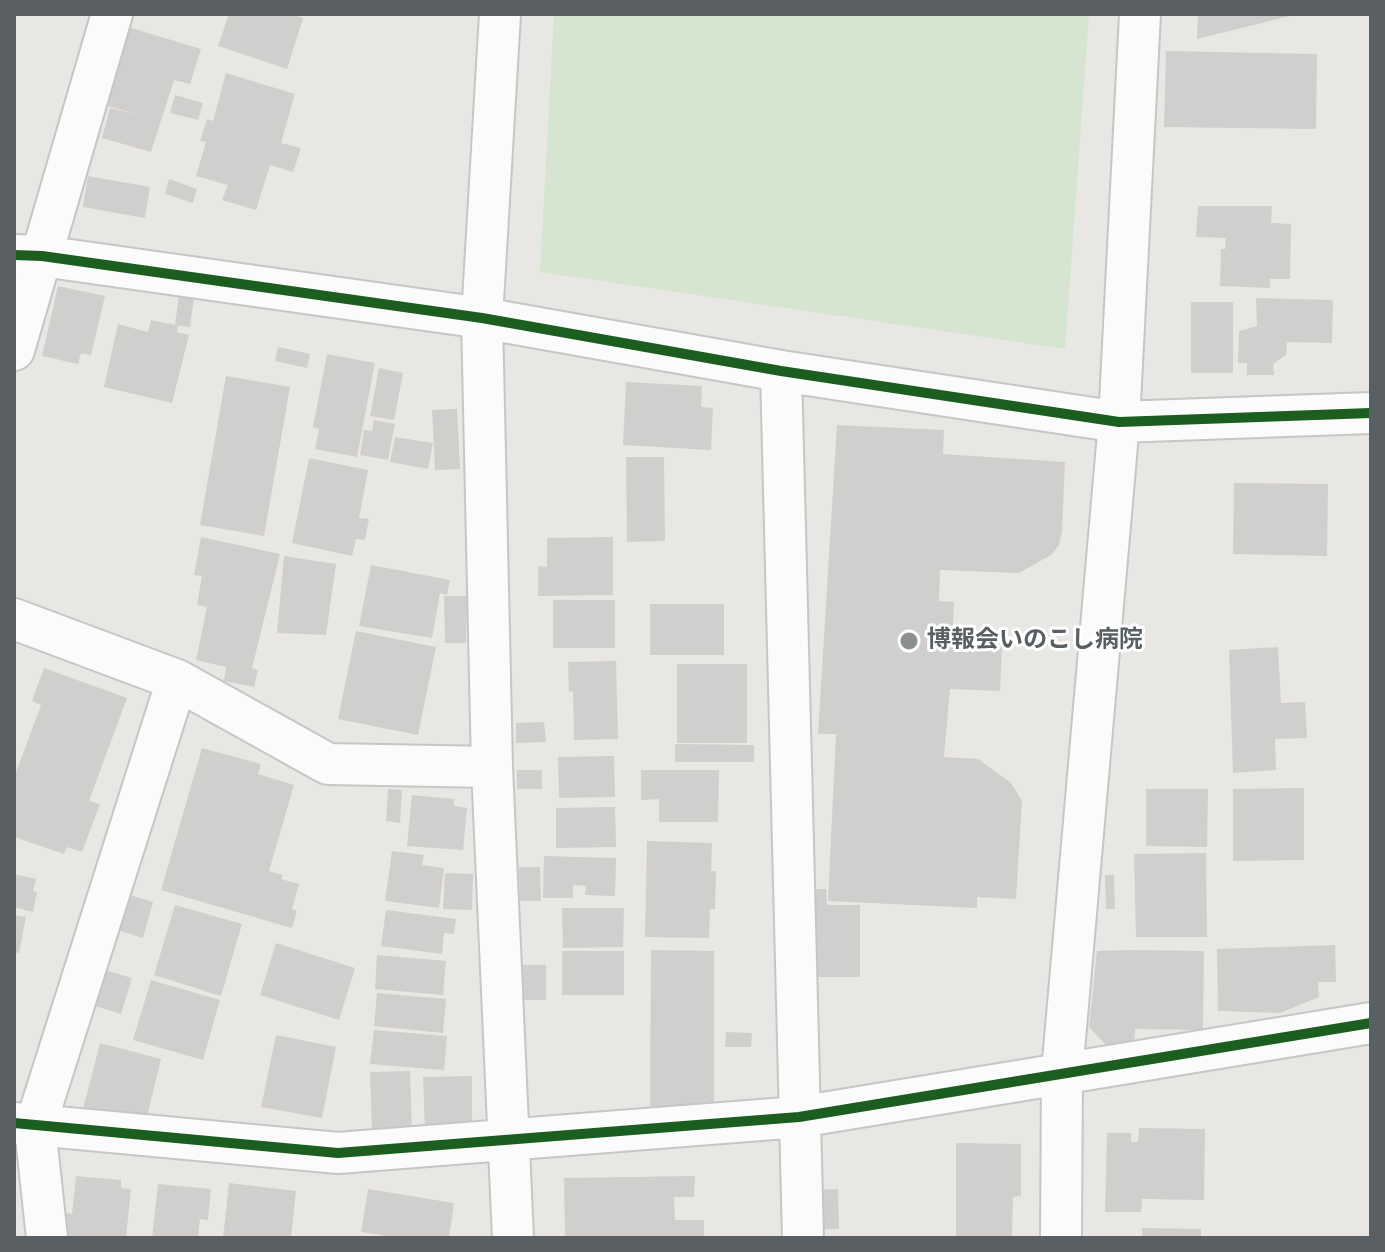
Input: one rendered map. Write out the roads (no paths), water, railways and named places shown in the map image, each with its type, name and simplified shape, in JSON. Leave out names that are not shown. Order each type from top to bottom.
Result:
[{"type":"street","points":[[14,350],[28,255],[112,14]]},
{"type":"street","points":[[500,14],[482,318],[492,767],[513,1238]]},
{"type":"street","points":[[1061,1238],[1062,1073],[1119,422],[1140,14]]},
{"type":"street","points":[[28,255],[482,318],[781,371],[1119,422],[1371,413]]},
{"type":"street","points":[[781,371],[803,1238]]},
{"type":"street","points":[[14,619],[177,680],[328,764],[492,767]]},
{"type":"street","points":[[47,1238],[25,1125],[177,680]]},
{"type":"street","points":[[25,1125],[338,1153],[799,1117],[1371,1023]]},
{"type":"place","name":"博報会いのこし病院","points":[[909,641]]}]
